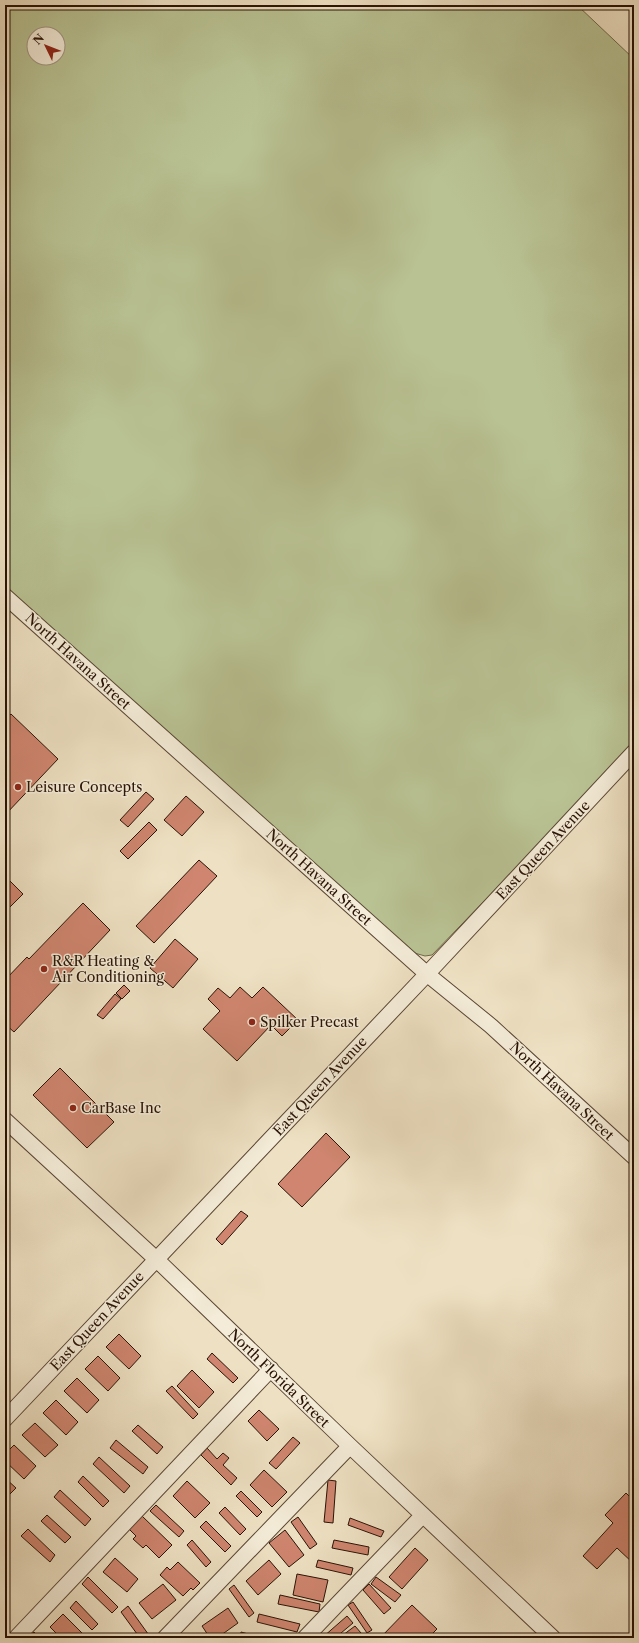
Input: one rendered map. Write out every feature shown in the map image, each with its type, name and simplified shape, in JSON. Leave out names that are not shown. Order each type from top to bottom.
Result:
[{"type":"street","name":"North Havana Street","points":[[5,596],[427,974],[491,1026],[634,1157]]},
{"type":"street","name":"East Queen Avenue","points":[[5,1419],[427,974],[634,752]]},
{"type":"street","name":"North Florida Street","points":[[5,1120],[156,1259],[350,1446],[553,1638]]},
{"type":"street","points":[[16,1638],[271,1369]]},
{"type":"street","points":[[165,1638],[350,1446]]},
{"type":"street","points":[[305,1638],[423,1515]]},
{"type":"green space","points":[[5,5],[577,5],[634,59],[634,746],[432,955],[425,956],[411,952],[5,590]]},
{"type":"building","name":"Leisure Concepts","points":[[11,714],[58,759],[5,815],[5,720]]},
{"type":"building","points":[[146,792],[154,799],[128,827],[120,820]]},
{"type":"building","points":[[186,796],[204,812],[182,836],[164,820]]},
{"type":"building","points":[[149,822],[157,830],[128,859],[120,851]]},
{"type":"building","points":[[199,860],[217,876],[154,943],[136,926]]},
{"type":"building","points":[[5,876],[23,894],[5,912]]},
{"type":"building","name":"R&R Heating & Air Conditioning","points":[[83,903],[110,930],[14,1032],[5,1024],[5,980],[27,957],[29,959]]},
{"type":"building","points":[[175,939],[198,959],[173,988],[150,968]]},
{"type":"building","points":[[124,985],[130,991],[122,999],[116,993]]},
{"type":"building","name":"Spilker Precast","points":[[240,987],[252,998],[263,987],[298,1020],[282,1036],[271,1025],[237,1061],[203,1029],[220,1011],[208,999],[218,988],[230,998]]},
{"type":"building","points":[[115,994],[121,999],[103,1019],[97,1015]]},
{"type":"building","name":"CarBase Inc","points":[[60,1068],[114,1122],[87,1148],[33,1095]]},
{"type":"building","points":[[326,1133],[350,1157],[302,1207],[278,1184]]},
{"type":"building","points":[[241,1211],[248,1216],[222,1245],[216,1239]]},
{"type":"building","points":[[119,1334],[141,1356],[129,1369],[106,1347]]},
{"type":"building","points":[[212,1353],[238,1378],[233,1383],[207,1359]]},
{"type":"building","points":[[98,1356],[120,1378],[108,1391],[85,1369]]},
{"type":"building","points":[[192,1370],[214,1392],[199,1408],[177,1386]]},
{"type":"building","points":[[77,1378],[99,1400],[87,1413],[64,1391]]},
{"type":"building","points":[[172,1386],[198,1414],[193,1419],[166,1391]]},
{"type":"building","points":[[56,1400],[78,1422],[66,1435],[43,1413]]},
{"type":"building","points":[[259,1410],[279,1429],[267,1441],[248,1421]]},
{"type":"building","points":[[35,1423],[58,1445],[45,1457],[22,1435]]},
{"type":"building","points":[[138,1425],[163,1447],[157,1454],[132,1431]]},
{"type":"building","points":[[293,1437],[300,1443],[276,1469],[269,1463]]},
{"type":"building","points":[[116,1440],[148,1467],[143,1474],[110,1448]]},
{"type":"building","points":[[14,1445],[36,1466],[24,1479],[5,1461],[5,1454]]},
{"type":"building","points":[[207,1448],[217,1459],[223,1453],[229,1458],[223,1465],[237,1478],[231,1485],[201,1455]]},
{"type":"building","points":[[99,1457],[130,1486],[124,1493],[93,1464]]},
{"type":"building","points":[[264,1470],[287,1492],[272,1507],[250,1485]]},
{"type":"building","points":[[83,1476],[109,1501],[103,1507],[78,1482]]},
{"type":"building","points":[[5,1478],[16,1488],[5,1499]]},
{"type":"building","points":[[328,1480],[336,1481],[333,1523],[324,1522]]},
{"type":"building","points":[[187,1481],[210,1503],[195,1518],[173,1496]]},
{"type":"building","points":[[60,1490],[91,1519],[85,1526],[54,1497]]},
{"type":"building","points":[[241,1491],[262,1512],[257,1517],[236,1496]]},
{"type":"building","points":[[626,1493],[634,1501],[634,1564],[617,1548],[597,1569],[583,1556],[613,1523],[605,1515]]},
{"type":"building","points":[[156,1505],[184,1531],[179,1537],[150,1511]]},
{"type":"building","points":[[225,1507],[246,1529],[240,1535],[219,1513]]},
{"type":"building","points":[[47,1515],[71,1537],[65,1543],[41,1521]]},
{"type":"building","points":[[142,1516],[172,1545],[159,1558],[146,1545],[143,1548],[133,1539],[136,1536],[129,1529]]},
{"type":"building","points":[[298,1517],[317,1544],[310,1549],[291,1522]]},
{"type":"building","points":[[350,1518],[384,1531],[381,1537],[348,1525]]},
{"type":"building","points":[[206,1521],[231,1546],[225,1552],[200,1527]]},
{"type":"building","points":[[28,1529],[55,1555],[50,1562],[21,1536]]},
{"type":"building","points":[[285,1530],[304,1555],[289,1567],[269,1543]]},
{"type":"building","points":[[192,1540],[211,1562],[206,1567],[187,1545]]},
{"type":"building","points":[[334,1540],[369,1547],[368,1555],[332,1548]]},
{"type":"building","points":[[415,1548],[428,1560],[402,1589],[389,1577]]},
{"type":"building","points":[[115,1558],[138,1579],[127,1592],[103,1572]]},
{"type":"building","points":[[269,1560],[281,1574],[258,1595],[246,1581]]},
{"type":"building","points":[[318,1560],[353,1568],[351,1575],[316,1567]]},
{"type":"building","points":[[178,1562],[200,1583],[193,1590],[191,1588],[183,1596],[160,1575],[167,1567],[170,1570]]},
{"type":"building","points":[[297,1574],[328,1580],[323,1602],[293,1595]]},
{"type":"building","points":[[88,1577],[118,1607],[112,1613],[82,1584]]},
{"type":"building","points":[[376,1577],[401,1595],[395,1602],[371,1584]]},
{"type":"building","points":[[163,1584],[176,1600],[152,1619],[139,1603]]},
{"type":"building","points":[[369,1584],[391,1608],[384,1614],[363,1590]]},
{"type":"building","points":[[234,1585],[254,1613],[249,1617],[229,1589]]},
{"type":"building","points":[[280,1595],[320,1604],[319,1612],[278,1604]]},
{"type":"building","points":[[76,1601],[98,1624],[92,1630],[70,1608]]},
{"type":"building","points":[[353,1602],[372,1630],[367,1633],[348,1605]]},
{"type":"building","points":[[412,1605],[437,1629],[428,1638],[380,1638]]},
{"type":"building","points":[[128,1606],[151,1638],[140,1638],[121,1612]]},
{"type":"building","points":[[228,1608],[238,1623],[217,1638],[210,1638],[202,1626]]},
{"type":"building","points":[[63,1614],[85,1636],[83,1638],[61,1638],[50,1627]]},
{"type":"building","points":[[259,1614],[300,1624],[297,1632],[257,1622]]},
{"type":"building","points":[[347,1616],[353,1623],[335,1638],[323,1637]]},
{"type":"building","points":[[355,1626],[361,1633],[354,1638],[339,1638]]},
{"type":"building","points":[[34,1632],[40,1638],[29,1638]]},
{"type":"building","points":[[241,1632],[263,1638],[240,1638]]},
{"type":"place","name":"Leisure Concepts","points":[[18,787]]},
{"type":"place","name":"R&R Heating & Air Conditioning","points":[[44,969]]},
{"type":"place","name":"Spilker Precast","points":[[252,1022]]},
{"type":"place","name":"CarBase Inc","points":[[73,1108]]}]
